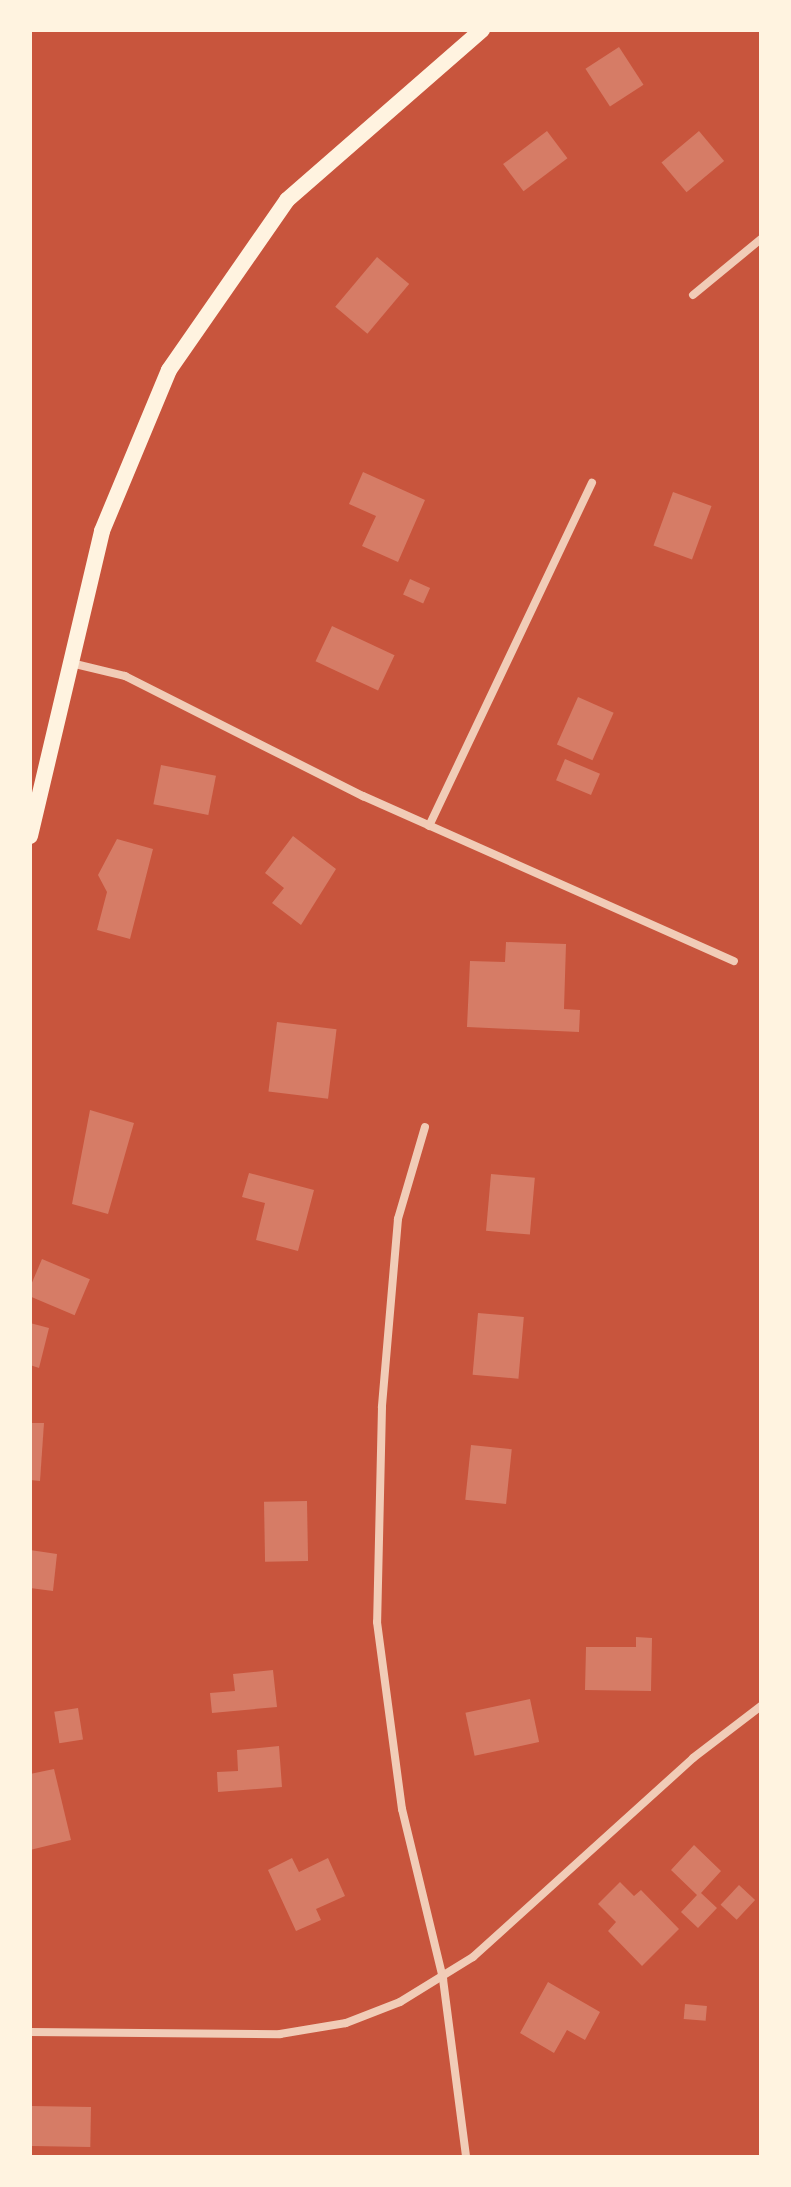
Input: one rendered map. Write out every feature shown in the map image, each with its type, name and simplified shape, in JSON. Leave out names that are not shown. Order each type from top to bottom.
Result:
[{"type":"main road","points":[[30,836],[102,531],[142,421],[207,307],[287,200],[482,30]]},
{"type":"street","points":[[693,295],[761,239]]},
{"type":"street","points":[[429,826],[592,483]]},
{"type":"street","points":[[70,663],[125,676],[429,826],[734,961]]},
{"type":"street","points":[[425,1127],[398,1219],[381,1421],[377,1622],[402,1809],[443,1979],[466,2157]]},
{"type":"street","points":[[30,2032],[301,2031],[346,2023],[443,1979],[761,1706]]},
{"type":"building","points":[[619,47],[644,85],[610,107],[585,69]]},
{"type":"building","points":[[547,131],[567,158],[524,191],[503,164]]},
{"type":"building","points":[[699,131],[724,161],[687,192],[661,162]]},
{"type":"building","points":[[377,257],[409,284],[367,334],[335,307]]},
{"type":"building","points":[[363,472],[425,500],[398,562],[362,546],[376,516],[349,504]]},
{"type":"building","points":[[673,492],[712,506],[692,560],[654,546]]},
{"type":"building","points":[[410,579],[430,588],[423,603],[403,595]]},
{"type":"building","points":[[332,626],[395,655],[378,691],[316,661]]},
{"type":"building","points":[[578,697],[614,713],[592,760],[557,745]]},
{"type":"building","points":[[565,759],[600,774],[591,795],[556,780]]},
{"type":"building","points":[[161,765],[216,776],[208,815],[153,804]]},
{"type":"building","points":[[293,836],[336,869],[301,925],[272,903],[284,888],[265,873]]},
{"type":"building","points":[[117,839],[153,849],[130,939],[97,930],[107,892],[98,875]]},
{"type":"building","points":[[506,942],[566,944],[564,1009],[580,1010],[579,1032],[467,1027],[470,961],[505,962]]},
{"type":"building","points":[[277,1022],[337,1029],[328,1099],[268,1091]]},
{"type":"building","points":[[90,1110],[134,1123],[108,1214],[72,1204]]},
{"type":"building","points":[[249,1173],[314,1190],[298,1251],[256,1240],[265,1203],[242,1197]]},
{"type":"building","points":[[491,1174],[535,1178],[530,1235],[486,1231]]},
{"type":"building","points":[[42,1259],[90,1279],[75,1315],[30,1296],[30,1287]]},
{"type":"building","points":[[478,1313],[524,1317],[518,1379],[473,1375]]},
{"type":"building","points":[[30,1323],[49,1328],[39,1368],[30,1365]]},
{"type":"building","points":[[30,1423],[44,1423],[40,1481],[30,1480]]},
{"type":"building","points":[[471,1445],[512,1449],[506,1504],[465,1500]]},
{"type":"building","points":[[307,1501],[308,1561],[265,1562],[264,1502]]},
{"type":"building","points":[[30,1550],[57,1554],[53,1591],[30,1588]]},
{"type":"building","points":[[636,1637],[652,1638],[651,1691],[585,1690],[586,1647],[636,1647]]},
{"type":"building","points":[[273,1670],[277,1707],[212,1713],[210,1693],[235,1691],[233,1674]]},
{"type":"building","points":[[530,1699],[539,1742],[475,1756],[465,1713]]},
{"type":"building","points":[[78,1708],[83,1740],[59,1743],[54,1712]]},
{"type":"building","points":[[279,1746],[282,1787],[218,1792],[217,1772],[238,1771],[237,1750]]},
{"type":"building","points":[[54,1769],[71,1840],[30,1850],[30,1774]]},
{"type":"building","points":[[694,1845],[721,1871],[701,1893],[717,1908],[698,1928],[681,1912],[697,1895],[671,1870]]},
{"type":"building","points":[[292,1858],[299,1872],[328,1858],[345,1896],[316,1909],[321,1920],[296,1931],[268,1870]]},
{"type":"building","points":[[620,1882],[634,1896],[641,1890],[679,1929],[642,1966],[608,1931],[616,1922],[598,1904]]},
{"type":"building","points":[[739,1885],[755,1900],[737,1920],[721,1905]]},
{"type":"building","points":[[548,1982],[600,2012],[585,2040],[567,2030],[554,2053],[520,2033]]},
{"type":"building","points":[[685,2004],[707,2006],[706,2021],[684,2019]]},
{"type":"building","points":[[32,2106],[91,2107],[90,2147],[31,2146]]}]
